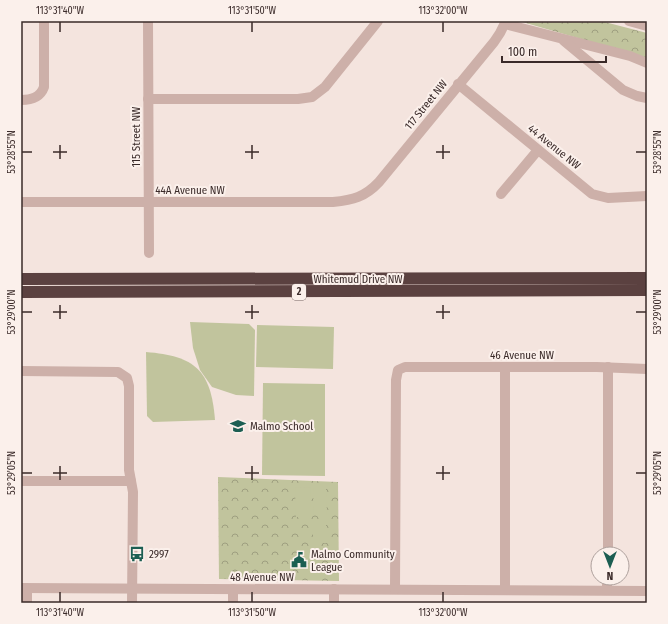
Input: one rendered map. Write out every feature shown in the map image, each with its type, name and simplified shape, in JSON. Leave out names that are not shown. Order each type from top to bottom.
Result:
[{"type":"highway","points":[[574,278],[647,270]]},
{"type":"highway","name":"Whitemud Drive NW","points":[[21,279],[647,278]]},
{"type":"highway","name":"Whitemud Drive NW","points":[[21,292],[647,290]]},
{"type":"highway","points":[[577,291],[647,298]]},
{"type":"street","points":[[21,100],[31,99],[39,95],[43,90],[44,21]]},
{"type":"street","name":"115 Street NW","points":[[148,21],[149,254]]},
{"type":"street","points":[[148,99],[298,99],[312,96],[325,87],[378,21]]},
{"type":"street","points":[[629,21],[647,26]]},
{"type":"street","points":[[506,23],[561,39],[630,56],[647,63]]},
{"type":"street","name":"117 Street NW","points":[[358,198],[372,189],[379,182],[494,42],[506,23]]},
{"type":"street","points":[[561,39],[623,90],[637,96],[647,98]]},
{"type":"street","name":"44 Avenue NW","points":[[458,84],[589,192],[596,195],[614,198],[647,196]]},
{"type":"street","points":[[501,194],[538,150]]},
{"type":"street","name":"44A Avenue NW","points":[[21,202],[333,202],[358,198]]},
{"type":"street","name":"46 Avenue NW","points":[[395,589],[396,380],[398,370],[406,367],[608,367],[647,369]]},
{"type":"street","points":[[505,367],[505,590]]},
{"type":"street","points":[[608,367],[608,546]]},
{"type":"street","points":[[21,371],[118,372],[127,378],[129,386],[129,470],[133,492],[132,603]]},
{"type":"street","points":[[21,480],[131,481]]},
{"type":"street","points":[[24,588],[27,603]]},
{"type":"street","name":"48 Avenue NW","points":[[24,588],[647,591]]},
{"type":"street","points":[[233,589],[233,603]]},
{"type":"street","points":[[334,589],[334,603]]},
{"type":"green space","points":[[519,21],[601,21],[647,33],[647,60],[626,52]]},
{"type":"green space","points":[[190,322],[249,324],[255,330],[254,396],[236,395],[212,387],[200,370],[193,348]]},
{"type":"green space","points":[[257,325],[334,327],[333,369],[256,367]]},
{"type":"green space","points":[[146,352],[177,357],[188,362],[197,369],[204,378],[209,389],[213,403],[215,420],[153,422],[147,416]]},
{"type":"green space","points":[[263,383],[325,384],[325,476],[262,475]]},
{"type":"green space","points":[[218,477],[338,482],[339,581],[219,579]]},
{"type":"green space","points":[[310,487],[311,517],[296,517],[295,488]]},
{"type":"green space","points":[[313,488],[326,488],[327,515],[314,515]]},
{"type":"green space","points":[[313,522],[326,522],[326,543],[313,543]]},
{"type":"place","name":"Malmo School","points":[[238,426]]},
{"type":"place","name":"2997","points":[[137,554]]},
{"type":"place","name":"Malmo Community League","points":[[299,560]]}]
